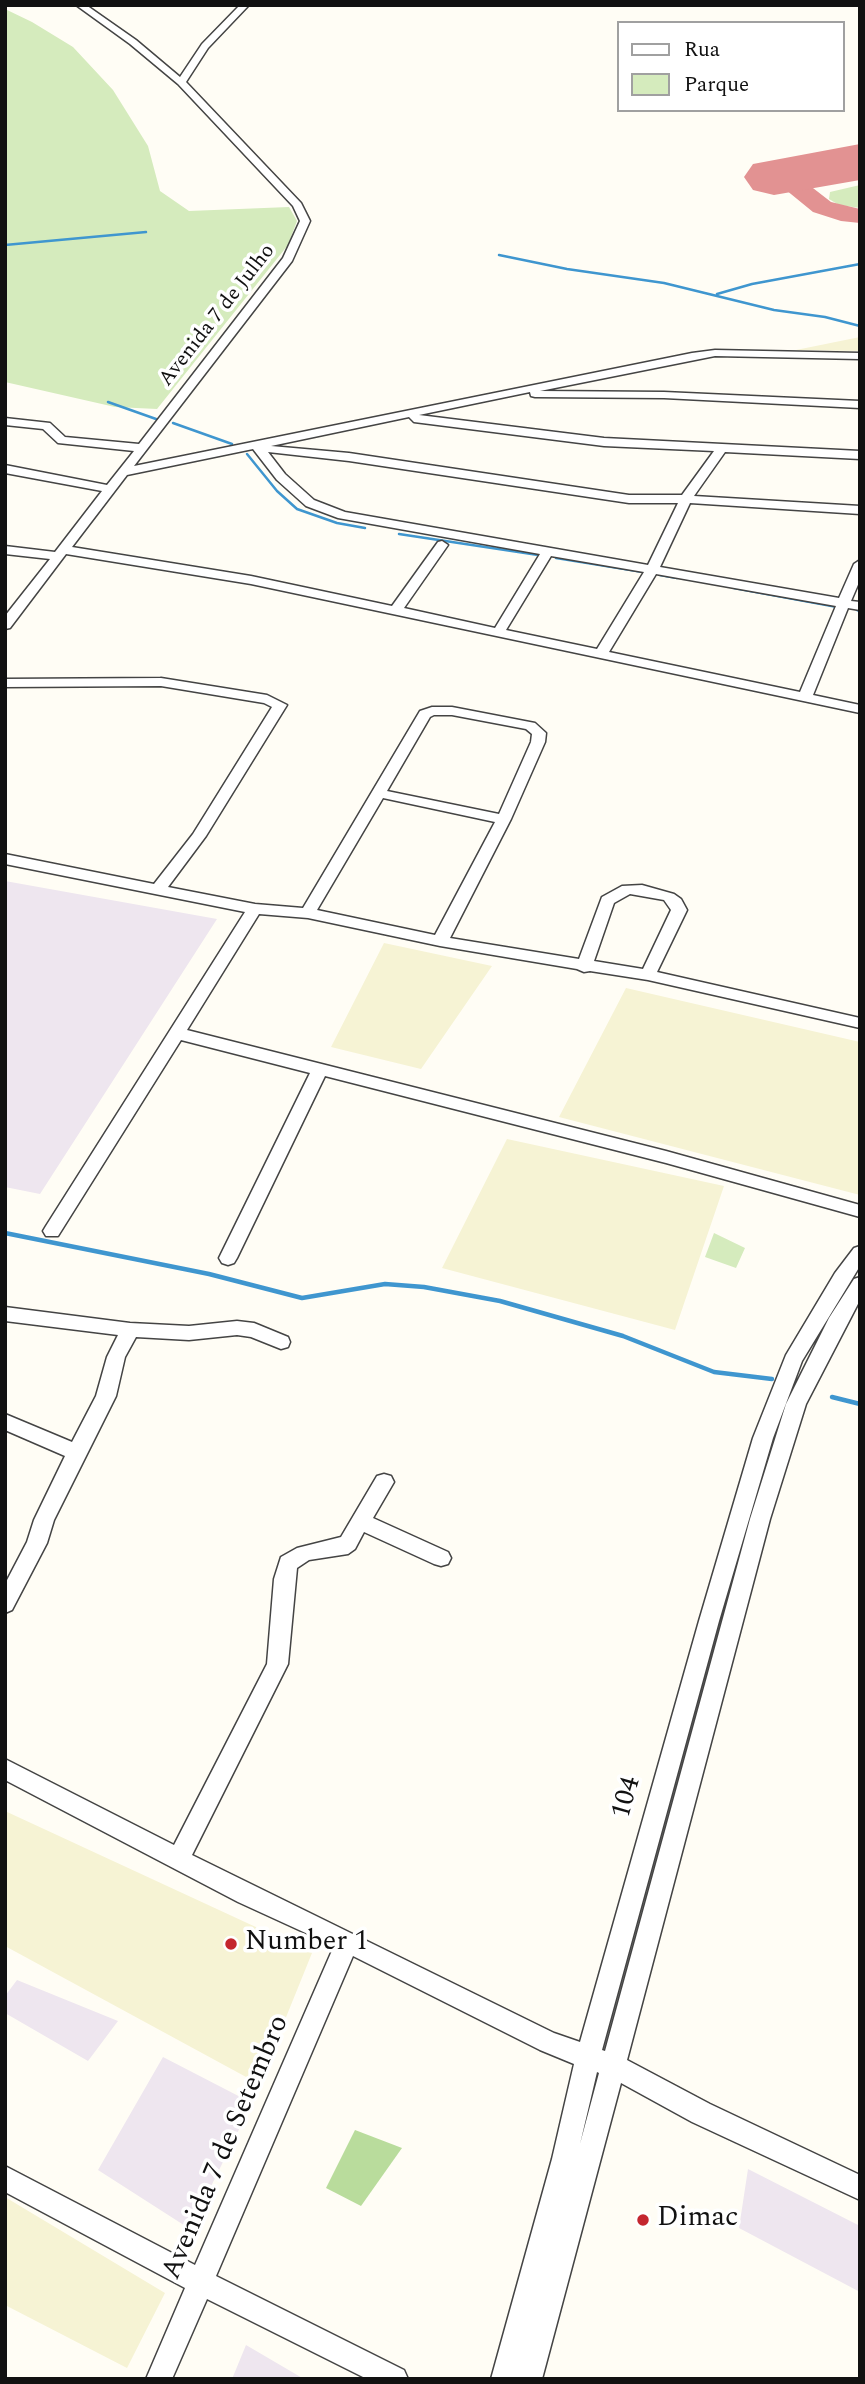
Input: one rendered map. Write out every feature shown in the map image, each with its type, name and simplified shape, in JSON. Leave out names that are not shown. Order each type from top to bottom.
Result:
[{"type":"street","points":[[80,5],[111,25],[181,82],[205,46],[245,5]]},
{"type":"street","name":"Avenida 7 de Julho","points":[[5,625],[288,259],[305,221],[297,205],[181,82]]},
{"type":"street","points":[[124,472],[706,354],[860,356]]},
{"type":"street","points":[[505,394],[664,395],[860,405]]},
{"type":"street","points":[[398,416],[519,430],[553,438],[860,455]]},
{"type":"street","points":[[5,421],[46,426],[62,440],[142,448]]},
{"type":"street","points":[[257,447],[349,457],[604,496],[860,510]]},
{"type":"street","points":[[257,447],[288,484],[322,509],[365,520],[860,606]]},
{"type":"street","points":[[601,653],[653,568],[686,499],[722,448]]},
{"type":"street","points":[[5,469],[111,489]]},
{"type":"street","points":[[395,611],[442,545]]},
{"type":"street","points":[[5,550],[62,553],[251,580],[860,709]]},
{"type":"street","points":[[498,633],[548,550]]},
{"type":"street","points":[[804,697],[860,564]]},
{"type":"street","points":[[5,683],[161,682],[267,699],[280,705],[199,835],[159,888]]},
{"type":"street","points":[[308,913],[425,714],[440,710],[523,724],[536,729],[540,736],[504,819],[440,941]]},
{"type":"street","points":[[379,793],[504,819]]},
{"type":"street","points":[[5,859],[256,909],[308,913],[440,941],[584,967],[649,975],[860,1023]]},
{"type":"street","points":[[584,967],[607,900],[627,889],[642,890],[669,897],[676,902],[680,910],[649,975]]},
{"type":"street","points":[[52,1231],[256,909]]},
{"type":"street","points":[[179,1034],[666,1157],[860,1210]]},
{"type":"street","points":[[228,1258],[320,1069]]},
{"type":"street","points":[[529,2379],[613,2066],[759,1490],[810,1329],[860,1253]]},
{"type":"street","points":[[792,1390],[860,1285]]},
{"type":"street","points":[[5,1314],[130,1330],[152,1329],[189,1333],[226,1327],[254,1330],[281,1342]]},
{"type":"street","points":[[5,1604],[37,1543],[44,1520],[76,1452],[106,1396],[116,1357],[130,1330]]},
{"type":"street","points":[[5,1422],[76,1452]]},
{"type":"street","points":[[179,1858],[277,1664],[284,1579],[288,1563],[309,1552],[341,1548],[348,1543],[384,1482]]},
{"type":"street","name":"104","points":[[504,2379],[564,2160],[588,2057],[759,1490]]},
{"type":"street","points":[[360,1521],[441,1558]]},
{"type":"street","points":[[5,1769],[246,1894],[348,1941],[548,2042],[613,2066],[744,2134],[860,2188]]},
{"type":"street","name":"Avenida 7 de Setembro","points":[[159,2379],[348,1941]]},
{"type":"street","points":[[5,2178],[202,2283],[394,2379]]},
{"type":"shaded area","points":[[860,337],[860,351],[796,350]]},
{"type":"shaded area","points":[[5,881],[217,919],[40,1194],[5,1187]]},
{"type":"shaded area","points":[[384,943],[492,966],[421,1069],[331,1047]]},
{"type":"shaded area","points":[[626,988],[860,1042],[860,1195],[559,1117]]},
{"type":"shaded area","points":[[507,1139],[724,1186],[675,1330],[442,1268]]},
{"type":"shaded area","points":[[5,1811],[312,1953],[259,2084],[5,1946]]},
{"type":"shaded area","points":[[17,1980],[118,2021],[88,2061],[5,2013],[5,1996]]},
{"type":"shaded area","points":[[163,2057],[252,2103],[190,2229],[98,2170]]},
{"type":"shaded area","points":[[748,2169],[860,2226],[860,2292],[739,2228]]},
{"type":"shaded area","points":[[5,2197],[165,2293],[127,2368],[5,2305]]},
{"type":"shaded area","points":[[246,2345],[304,2379],[232,2379]]},
{"type":"green space","points":[[5,9],[73,47],[113,90],[148,146],[160,191],[189,211],[289,207],[297,221],[288,245],[157,409],[115,407],[5,382]]},
{"type":"green space","points":[[860,185],[860,208],[839,205],[829,199],[830,192]]},
{"type":"green space","points":[[714,1233],[745,1248],[736,1268],[705,1257]]},
{"type":"green space","points":[[355,2130],[402,2148],[361,2206],[326,2188]]},
{"type":"waterway","points":[[5,245],[146,232]]},
{"type":"waterway","points":[[499,255],[567,269],[664,283],[774,310],[825,317],[860,326]]},
{"type":"waterway","points":[[717,294],[752,284],[860,264]]},
{"type":"waterway","points":[[108,402],[156,419]]},
{"type":"waterway","points":[[173,423],[232,444]]},
{"type":"waterway","points":[[247,454],[277,491],[297,509],[337,523],[365,528]]},
{"type":"waterway","points":[[399,534],[538,555]]},
{"type":"waterway","points":[[556,558],[643,572]]},
{"type":"waterway","points":[[660,575],[677,578]]},
{"type":"waterway","points":[[734,588],[837,607]]},
{"type":"waterway","points":[[5,1233],[209,1274],[302,1298],[385,1284],[424,1287],[500,1301],[623,1336],[714,1372],[772,1379]]},
{"type":"waterway","points":[[832,1397],[860,1404]]},
{"type":"taxiway","points":[[783,176],[822,207],[841,214],[860,216]]},
{"type":"runway","points":[[774,177],[860,162]]},
{"type":"place","name":"Number 1","points":[[231,1944]]},
{"type":"place","name":"Dimac","points":[[643,2220]]}]
